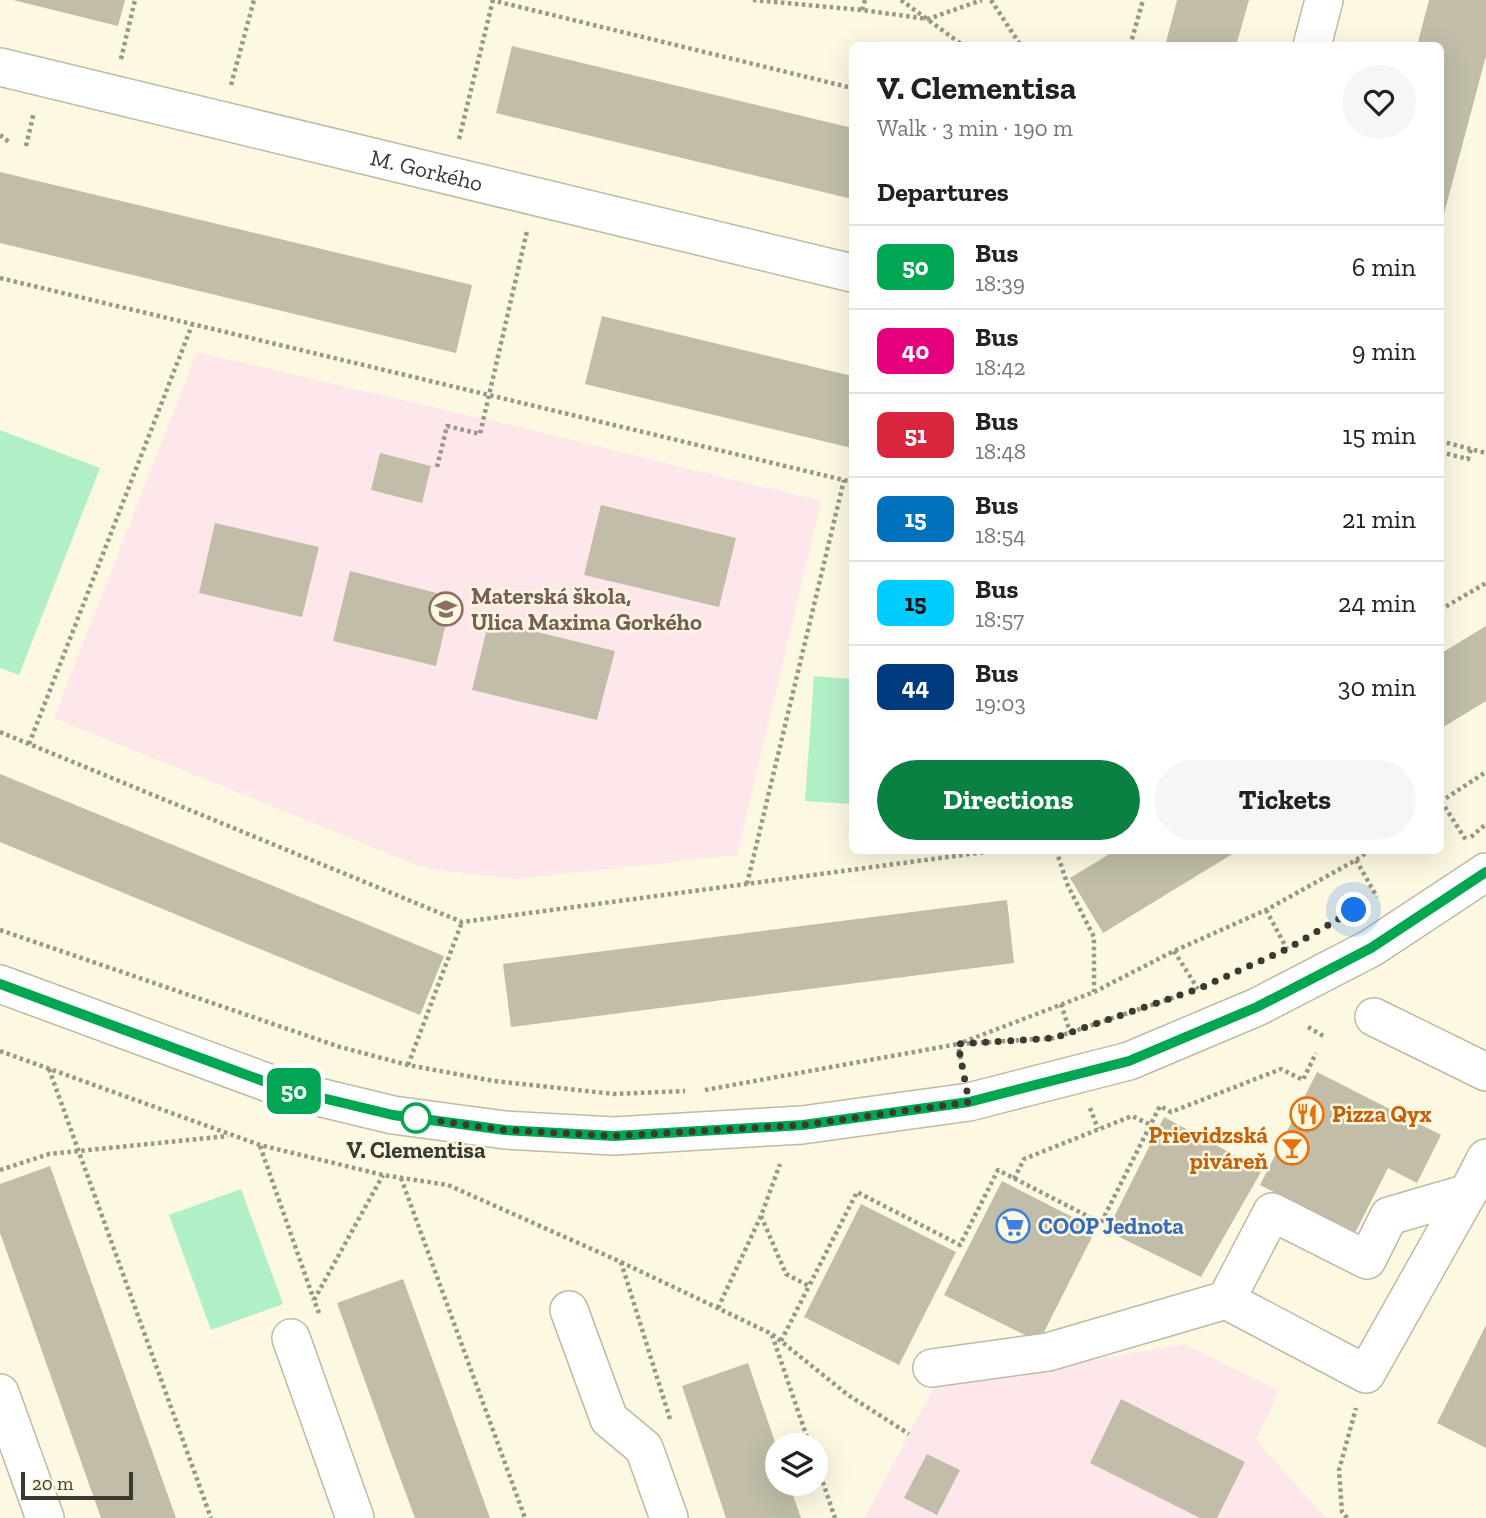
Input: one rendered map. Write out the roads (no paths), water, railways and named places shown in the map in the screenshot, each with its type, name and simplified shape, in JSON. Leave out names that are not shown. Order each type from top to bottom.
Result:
[{"type":"street","points":[[1313,42],[1324,0]]},
{"type":"street","name":"M. Gorkého","points":[[0,67],[849,272]]},
{"type":"street","points":[[0,984],[285,1089],[393,1115],[505,1130],[614,1136],[803,1125],[969,1102],[1129,1061],[1257,1007],[1371,948],[1486,872]]},
{"type":"street","points":[[1374,1017],[1486,1072]]},
{"type":"street","points":[[932,1368],[1048,1352],[1226,1300],[1366,1374],[1486,1158]]},
{"type":"street","points":[[1226,1300],[1272,1212],[1367,1261],[1390,1216],[1468,1193]]},
{"type":"street","points":[[569,1310],[609,1419],[644,1448],[669,1518]]},
{"type":"street","points":[[291,1338],[355,1518]]},
{"type":"street","points":[[0,1393],[45,1518]]},
{"type":"place","name":"Materská škola, Ulica Maxima Gorkého","points":[[446,609]]},
{"type":"place","name":"Pizza Qyx","points":[[1307,1114]]},
{"type":"place","name":"V. Clementisa","points":[[416,1118]]},
{"type":"place","name":"Prievidzská piváreň","points":[[1292,1148]]},
{"type":"place","name":"COOP Jednota","points":[[1013,1226]]}]
